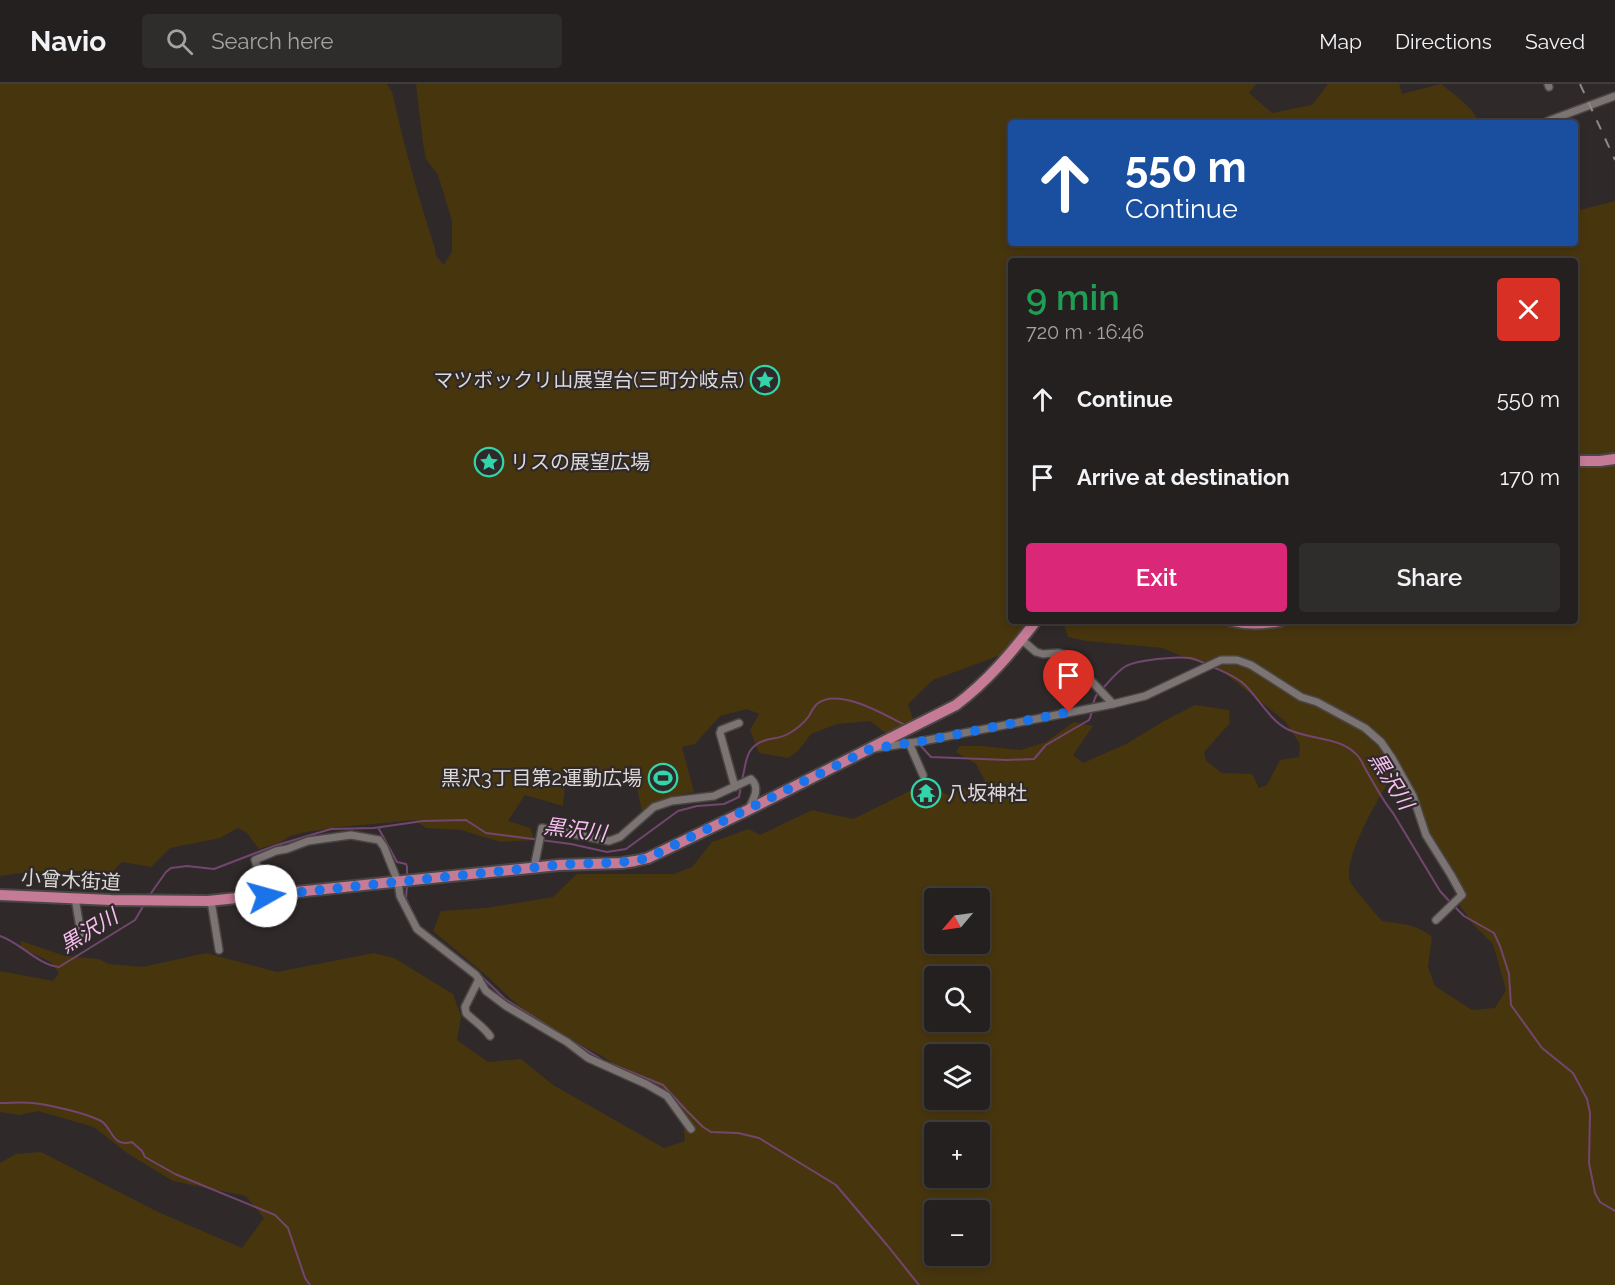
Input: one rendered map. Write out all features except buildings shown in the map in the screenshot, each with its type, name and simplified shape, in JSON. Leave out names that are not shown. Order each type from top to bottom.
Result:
[{"type":"main road","points":[[1578,461],[1615,459]]},
{"type":"main road","name":"小曾木街道","points":[[0,895],[146,901],[212,901],[587,863],[622,863],[648,858],[956,705],[976,690],[1000,666],[1034,624]]},
{"type":"street","points":[[1551,120],[1615,96]]},
{"type":"street","points":[[1022,640],[1036,652],[1067,655],[1113,704]]},
{"type":"street","points":[[870,749],[1113,704],[1145,696],[1221,660],[1237,660],[1251,665],[1300,697],[1317,702],[1365,728],[1381,742],[1413,796],[1426,835],[1462,895],[1436,920]]},
{"type":"street","points":[[736,787],[720,733],[739,723]]},
{"type":"street","points":[[911,743],[923,775]]},
{"type":"street","points":[[534,868],[542,828],[609,841],[620,837],[654,807],[663,803],[684,798],[714,796],[750,779],[754,782],[756,789],[748,810]]},
{"type":"street","points":[[266,896],[255,860],[308,841],[351,835],[379,840],[404,882],[400,896],[417,929],[476,975],[486,992],[506,1006],[567,1042],[588,1058],[667,1096],[691,1129]]},
{"type":"street","points":[[75,898],[81,934]]},
{"type":"street","points":[[212,901],[219,950]]},
{"type":"street","points":[[479,979],[465,1007],[466,1013],[490,1036]]},
{"type":"shaded area","points":[[0,84],[387,84],[392,92],[436,256],[444,265],[452,251],[452,221],[438,175],[426,159],[416,84],[1256,84],[1249,93],[1272,113],[1312,105],[1328,84],[1399,84],[1402,94],[1441,84],[1457,96],[1477,118],[1477,120],[1008,120],[1008,246],[1578,246],[1578,205],[1580,210],[1615,201],[1615,1285],[0,1285],[0,1163],[16,1154],[41,1152],[158,1212],[242,1248],[264,1218],[246,1196],[173,1181],[127,1153],[94,1127],[38,1111],[19,1115],[0,1112],[0,971],[53,981],[59,973],[51,962],[21,948],[21,941],[65,956],[99,959],[108,964],[143,967],[206,953],[277,972],[374,953],[394,958],[453,994],[461,1016],[457,1040],[488,1062],[521,1059],[553,1085],[664,1148],[685,1141],[682,1109],[602,1056],[541,1024],[433,931],[441,911],[486,908],[553,897],[577,874],[674,874],[692,867],[712,842],[749,829],[760,835],[812,810],[853,819],[928,782],[947,795],[985,781],[976,764],[956,752],[960,746],[1020,750],[1046,742],[1074,722],[1093,726],[1073,755],[1083,763],[1126,744],[1195,705],[1229,710],[1230,723],[1204,752],[1206,761],[1222,773],[1252,774],[1259,788],[1267,785],[1280,760],[1299,757],[1300,744],[1285,721],[1212,663],[1193,661],[1162,648],[1068,637],[1064,624],[1578,624],[1578,258],[1008,258],[1008,624],[1025,624],[1006,653],[933,680],[908,704],[913,719],[887,734],[870,721],[837,724],[811,734],[798,751],[788,758],[759,753],[750,730],[759,714],[747,709],[720,716],[695,744],[682,747],[694,792],[667,798],[642,811],[632,765],[623,770],[579,779],[565,785],[563,806],[525,795],[508,821],[530,828],[535,840],[501,842],[461,830],[426,828],[415,820],[306,832],[259,849],[247,833],[238,828],[220,838],[170,848],[151,867],[122,862],[113,871],[35,871],[0,876]],"holes":[[[1394,774],[1416,795],[1422,833],[1458,878],[1459,904],[1472,923],[1493,944],[1506,990],[1495,1008],[1472,1010],[1435,986],[1428,967],[1432,937],[1415,927],[1382,921],[1350,881],[1349,871],[1357,842],[1372,810]]]},
{"type":"waterway","name":"黒沢川","points":[[1102,689],[1122,668],[1139,662],[1184,658],[1194,659],[1208,665]]},
{"type":"waterway","name":"黒沢川","points":[[1213,667],[1242,682],[1270,715],[1287,729],[1341,744],[1358,756],[1440,891],[1450,902]]},
{"type":"waterway","name":"黒沢川","points":[[919,744],[931,757],[1034,759],[1046,745],[1089,720],[1094,699],[1098,693]]},
{"type":"waterway","name":"黒沢川","points":[[742,780],[748,756],[754,747],[794,730],[807,719],[817,704],[826,700],[848,700],[860,704],[906,727]]},
{"type":"waterway","name":"黒沢川","points":[[149,896],[171,868],[187,866],[214,869],[274,846],[331,829],[374,828],[423,821],[466,820],[486,833],[571,844],[607,852],[626,849],[678,811],[697,806],[724,804],[739,797],[741,786]]},
{"type":"waterway","points":[[379,829],[397,862],[406,864],[407,878]]},
{"type":"waterway","points":[[407,884],[406,899],[410,907]]},
{"type":"waterway","name":"黒沢川","points":[[0,936],[44,962],[59,967],[135,920],[145,903]]},
{"type":"waterway","name":"黒沢川","points":[[1454,906],[1464,916],[1494,933],[1509,974],[1511,1005],[1542,1048],[1573,1073],[1587,1099],[1590,1113],[1589,1163],[1595,1193],[1600,1202],[1615,1211]]},
{"type":"waterway","points":[[477,972],[505,999],[604,1061],[663,1085],[703,1127],[711,1132],[738,1133],[759,1138],[836,1185],[919,1285]]},
{"type":"waterway","points":[[0,1103],[40,1104],[94,1118],[105,1124],[116,1140],[125,1143],[132,1142],[145,1157],[175,1174],[275,1215],[288,1228],[305,1278],[310,1285]]},
{"type":"railway","points":[[1580,84],[1615,160]]},
{"type":"place","name":"マツボックリ山展望台(三町分岐点)","points":[[765,380]]},
{"type":"place","name":"リスの展望広場","points":[[489,462]]},
{"type":"place","name":"黒沢3丁目第2運動広場","points":[[663,778]]},
{"type":"place","name":"八坂神社","points":[[926,793]]},
{"type":"route","points":[[266,896],[559,865],[635,861],[648,858],[870,749],[923,741],[1069,712]]}]
